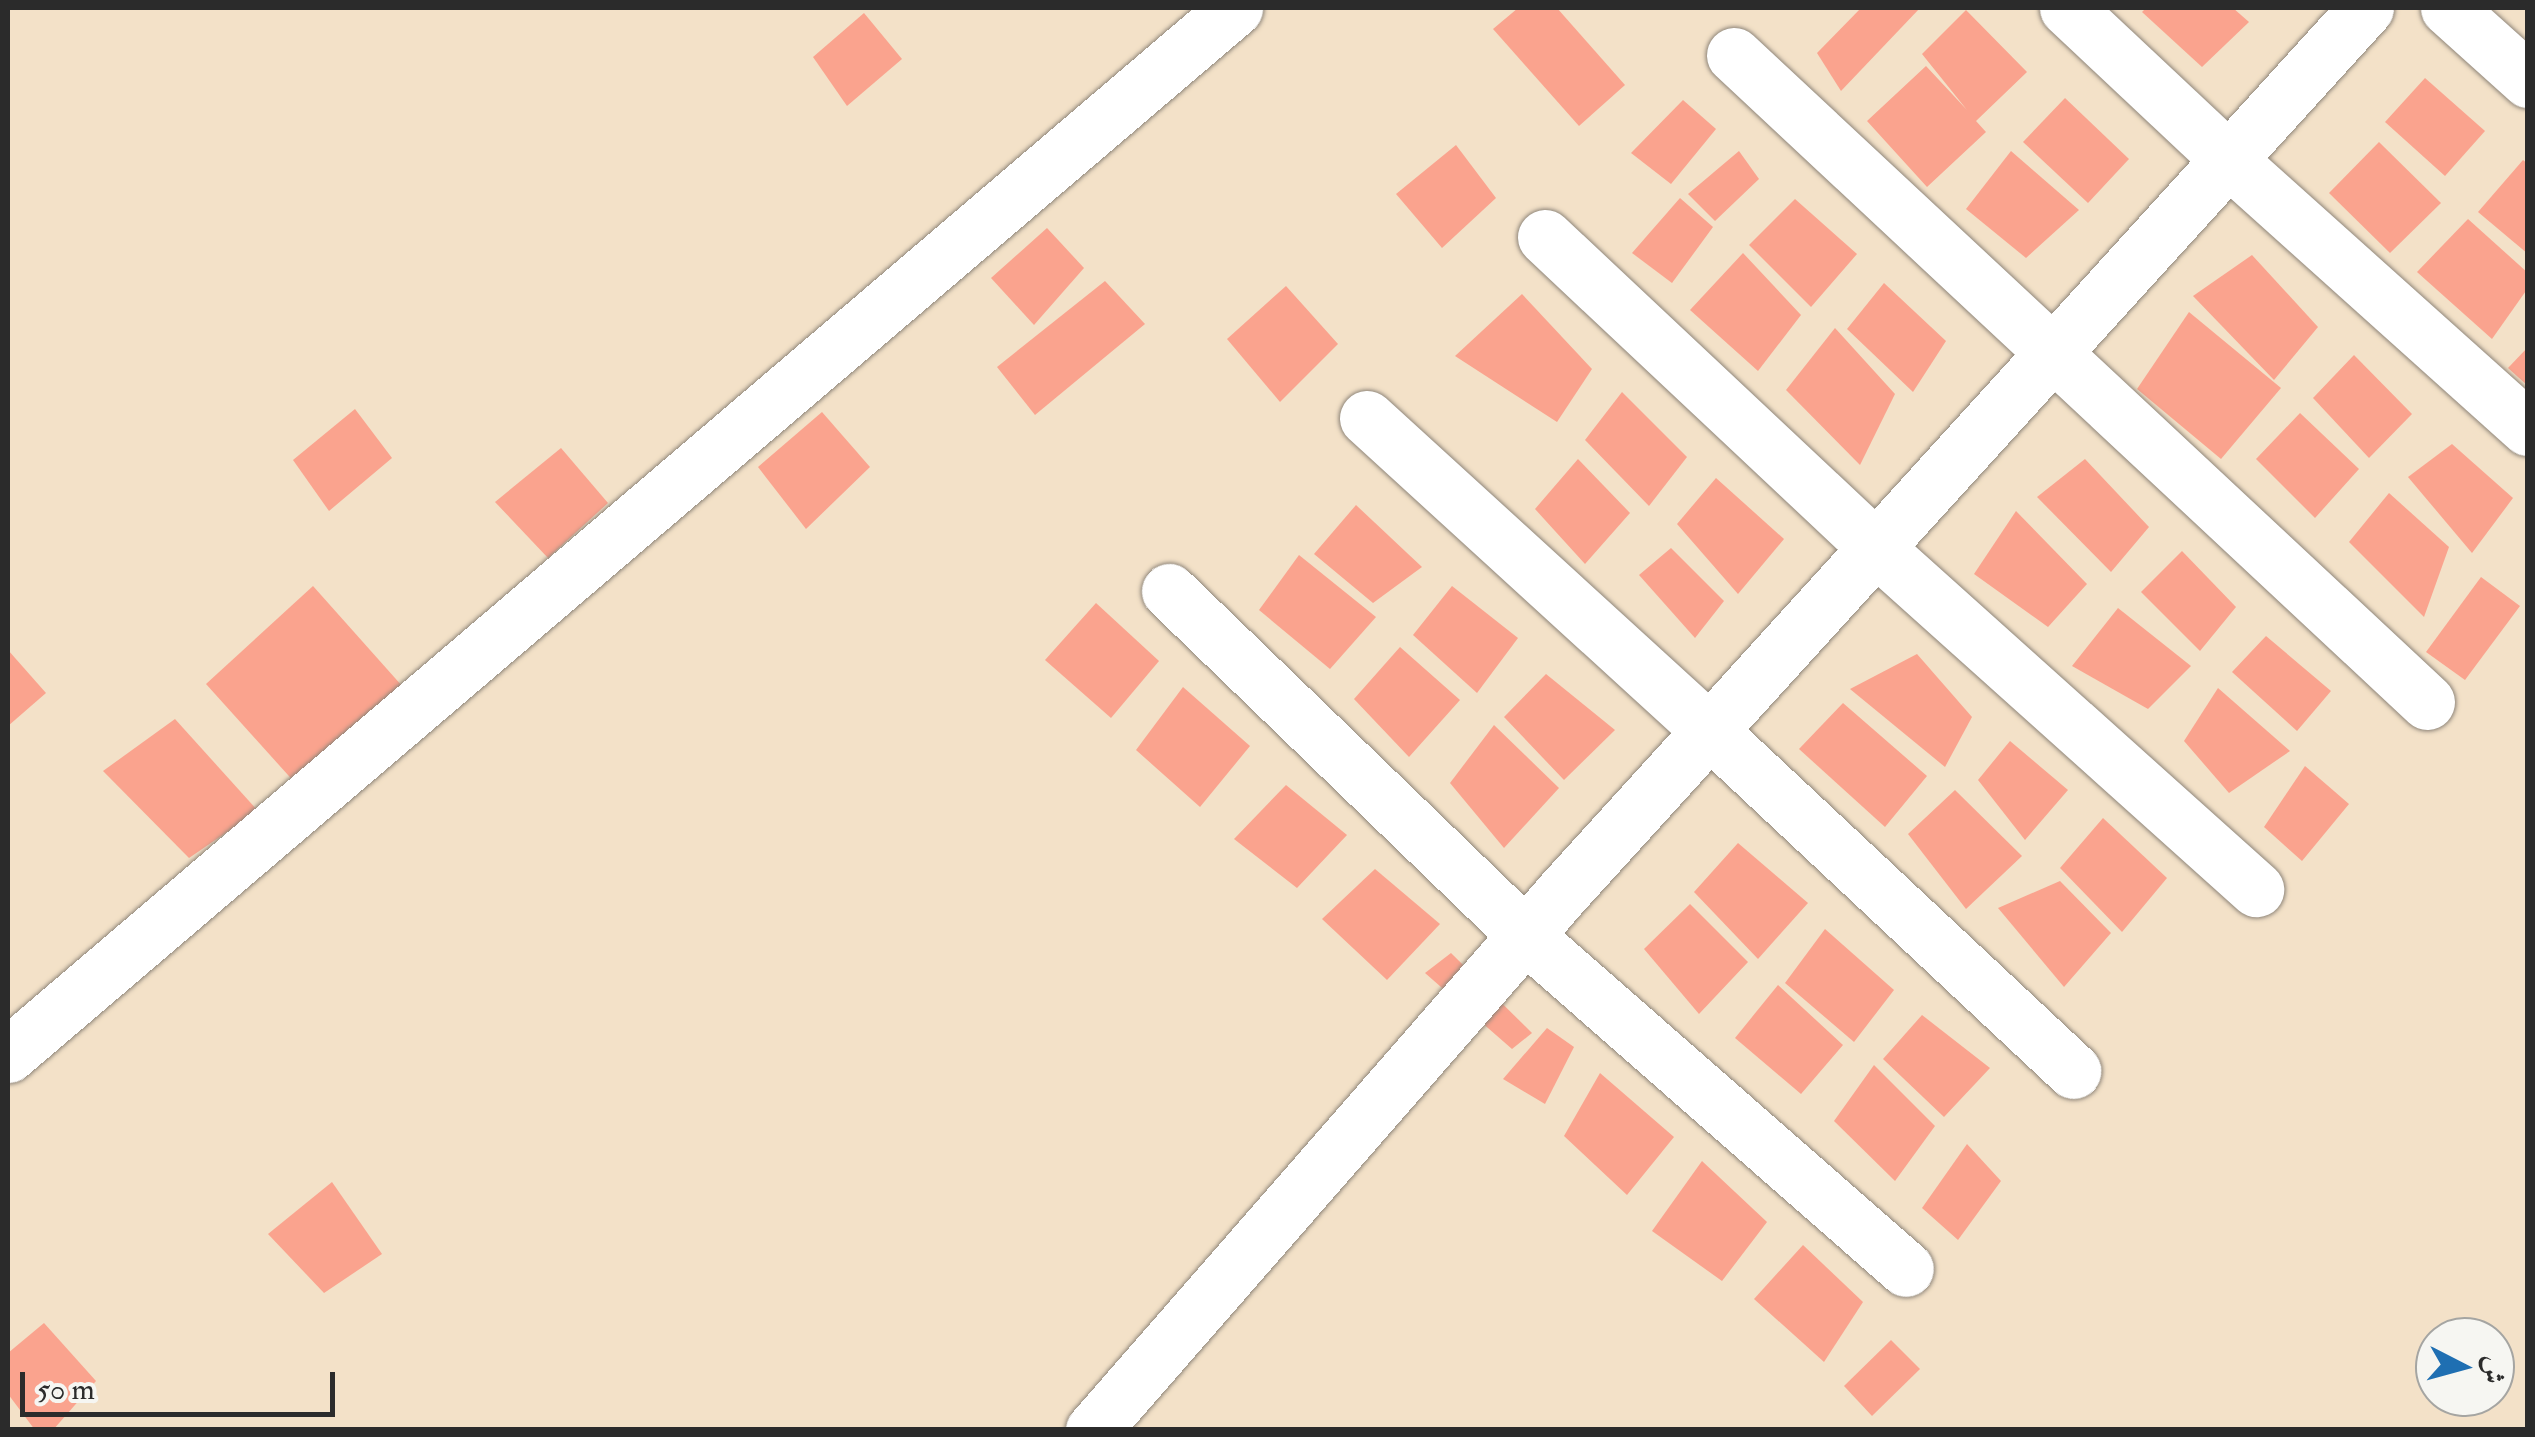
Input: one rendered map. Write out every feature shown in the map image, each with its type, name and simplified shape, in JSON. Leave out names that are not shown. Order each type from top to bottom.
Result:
[{"type":"street","points":[[8,1054],[1235,8]]},
{"type":"street","points":[[2067,8],[2230,161],[2528,428]]},
{"type":"street","points":[[1093,1430],[1710,730],[2366,8]]},
{"type":"street","points":[[2448,8],[2528,80]]},
{"type":"street","points":[[1734,55],[2427,702]]},
{"type":"street","points":[[1545,237],[1876,548],[2256,889]]},
{"type":"street","points":[[1367,418],[1710,730],[2072,1071]]},
{"type":"street","points":[[1169,590],[1526,936],[1906,1269]]},
{"type":"building","points":[[1518,8],[1557,8],[1625,85],[1579,126],[1493,29]]},
{"type":"building","points":[[1861,8],[1920,8],[1841,91],[1817,53]]},
{"type":"building","points":[[2146,8],[2233,8],[2249,22],[2202,67],[2142,12]]},
{"type":"building","points":[[1966,10],[2027,72],[1976,121],[1986,132],[1927,187],[1867,121],[1926,66],[1967,110],[1922,54]]},
{"type":"building","points":[[864,13],[902,59],[847,106],[813,57]]},
{"type":"building","points":[[2425,78],[2485,131],[2445,176],[2385,122]]},
{"type":"building","points":[[2065,98],[2129,159],[2088,203],[2023,142]]},
{"type":"building","points":[[1683,100],[1716,129],[1671,184],[1631,153]]},
{"type":"building","points":[[2379,142],[2441,203],[2390,253],[2329,193]]},
{"type":"building","points":[[1456,145],[1496,198],[1442,248],[1396,194]]},
{"type":"building","points":[[1739,151],[1759,179],[1715,221],[1688,194]]},
{"type":"building","points":[[2011,151],[2079,210],[2026,258],[1966,209]]},
{"type":"building","points":[[2523,160],[2528,164],[2528,254],[2478,212]]},
{"type":"building","points":[[1680,198],[1713,227],[1672,283],[1632,253]]},
{"type":"building","points":[[1795,199],[1857,254],[1811,307],[1749,245]]},
{"type":"building","points":[[2468,219],[2528,273],[2528,288],[2492,339],[2417,272]]},
{"type":"building","points":[[1047,228],[1084,268],[1034,325],[991,278]]},
{"type":"building","points":[[1743,253],[1801,315],[1758,371],[1690,310]]},
{"type":"building","points":[[2252,255],[2318,327],[2274,380],[2193,296]]},
{"type":"building","points":[[1105,281],[1145,324],[1035,415],[997,367]]},
{"type":"building","points":[[1884,283],[1946,341],[1913,392],[1847,329]]},
{"type":"building","points":[[1286,286],[1338,344],[1280,402],[1227,339]]},
{"type":"building","points":[[1522,294],[1592,369],[1557,422],[1455,356]]},
{"type":"building","points":[[2189,312],[2281,388],[2221,459],[2137,389]]},
{"type":"building","points":[[1835,328],[1895,394],[1860,465],[1786,390]]},
{"type":"building","points":[[2528,347],[2528,386],[2508,368]]},
{"type":"building","points":[[2354,355],[2412,414],[2369,458],[2313,398]]},
{"type":"building","points":[[1622,392],[1687,457],[1649,506],[1585,440]]},
{"type":"building","points":[[355,409],[392,458],[329,511],[293,460]]},
{"type":"building","points":[[822,412],[870,467],[806,529],[758,467]]},
{"type":"building","points":[[2300,413],[2359,469],[2315,518],[2256,459]]},
{"type":"building","points":[[2452,444],[2513,498],[2472,553],[2408,477]]},
{"type":"building","points":[[561,448],[608,503],[548,558],[495,502]]},
{"type":"building","points":[[1578,459],[1630,513],[1585,564],[1535,509]]},
{"type":"building","points":[[2085,459],[2149,527],[2111,572],[2037,497]]},
{"type":"building","points":[[1716,478],[1784,539],[1738,594],[1677,524]]},
{"type":"building","points":[[2389,493],[2449,547],[2424,617],[2349,542]]},
{"type":"building","points":[[1356,505],[1422,567],[1373,603],[1314,554]]},
{"type":"building","points":[[2016,511],[2087,584],[2048,627],[1974,574]]},
{"type":"building","points":[[1671,548],[1724,601],[1695,638],[1639,575]]},
{"type":"building","points":[[2182,551],[2236,607],[2200,651],[2141,592]]},
{"type":"building","points":[[1299,555],[1376,617],[1330,669],[1259,610]]},
{"type":"building","points":[[2481,577],[2520,606],[2465,680],[2426,652]]},
{"type":"building","points":[[313,586],[403,687],[297,785],[206,684]]},
{"type":"building","points":[[1452,586],[1518,638],[1477,693],[1413,635]]},
{"type":"building","points":[[1096,603],[1159,661],[1111,718],[1045,660]]},
{"type":"building","points":[[2118,608],[2191,666],[2148,709],[2072,666]]},
{"type":"building","points":[[2266,636],[2331,691],[2297,731],[2232,672]]},
{"type":"building","points":[[1400,647],[1460,700],[1409,757],[1354,699]]},
{"type":"building","points":[[8,650],[46,693],[8,726]]},
{"type":"building","points":[[1917,654],[1972,717],[1945,767],[1850,689]]},
{"type":"building","points":[[1546,674],[1615,730],[1564,780],[1504,717]]},
{"type":"building","points":[[1183,687],[1250,746],[1200,807],[1136,750]]},
{"type":"building","points":[[2218,688],[2290,751],[2229,793],[2184,741]]},
{"type":"building","points":[[1843,703],[1927,776],[1885,827],[1799,749]]},
{"type":"building","points":[[175,719],[258,811],[189,858],[103,771]]},
{"type":"building","points":[[1494,725],[1559,788],[1504,848],[1450,783]]},
{"type":"building","points":[[2010,741],[2068,790],[2025,840],[1978,780]]},
{"type":"building","points":[[2305,766],[2349,804],[2302,861],[2264,827]]},
{"type":"building","points":[[1286,785],[1347,835],[1297,888],[1234,839]]},
{"type":"building","points":[[1955,790],[2022,856],[1966,909],[1908,834]]},
{"type":"building","points":[[2103,818],[2167,878],[2122,932],[2060,868]]},
{"type":"building","points":[[1738,843],[1808,903],[1758,959],[1694,892]]},
{"type":"building","points":[[1375,869],[1440,924],[1387,980],[1322,919]]},
{"type":"building","points":[[2060,881],[2111,933],[2064,987],[1998,908]]},
{"type":"building","points":[[1690,904],[1748,962],[1699,1014],[1644,949]]},
{"type":"building","points":[[1825,929],[1894,990],[1854,1042],[1785,983]]},
{"type":"building","points":[[1451,953],[1532,1033],[1512,1049],[1425,973]]},
{"type":"building","points":[[1778,985],[1843,1045],[1801,1094],[1735,1038]]},
{"type":"building","points":[[1922,1015],[1990,1068],[1944,1117],[1883,1059]]},
{"type":"building","points":[[1547,1028],[1574,1047],[1545,1104],[1503,1079]]},
{"type":"building","points":[[1874,1065],[1935,1126],[1895,1181],[1834,1121]]},
{"type":"building","points":[[1600,1073],[1674,1137],[1627,1195],[1564,1136]]},
{"type":"building","points":[[1967,1144],[2001,1181],[1958,1240],[1922,1208]]},
{"type":"building","points":[[1702,1161],[1767,1222],[1722,1281],[1652,1231]]},
{"type":"building","points":[[332,1182],[382,1254],[324,1293],[268,1234]]},
{"type":"building","points":[[1803,1245],[1863,1302],[1824,1362],[1754,1299]]},
{"type":"building","points":[[44,1323],[96,1381],[53,1430],[35,1430],[8,1394],[8,1353]]},
{"type":"building","points":[[1891,1340],[1920,1369],[1872,1416],[1844,1386]]}]
